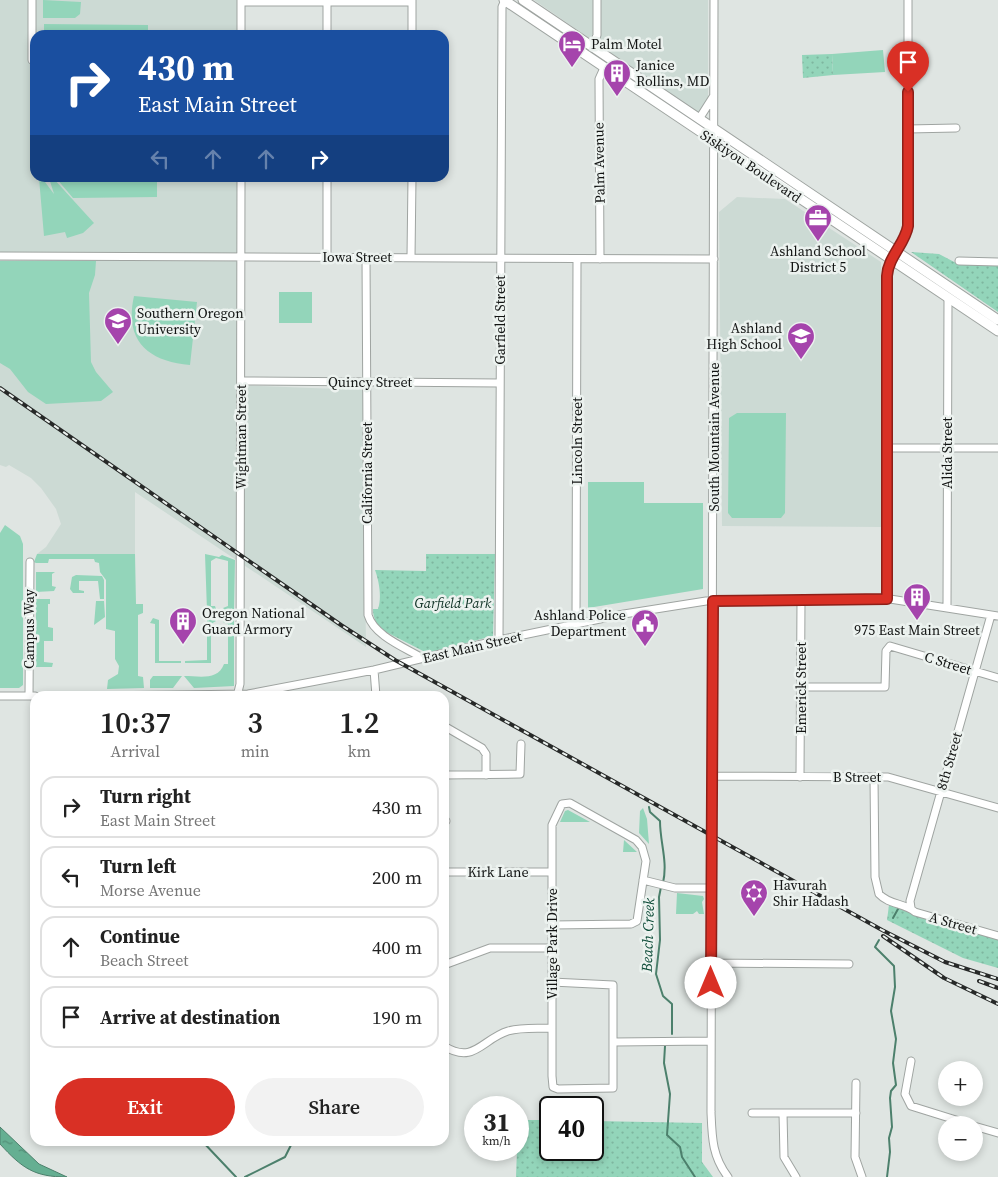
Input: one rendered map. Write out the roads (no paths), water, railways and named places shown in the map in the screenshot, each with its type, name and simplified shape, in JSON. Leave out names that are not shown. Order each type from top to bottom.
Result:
[{"type":"main road","name":"Siskiyou Boulevard","points":[[504,0],[998,331]]},
{"type":"main road","name":"Siskiyou Boulevard","points":[[523,0],[998,320]]},
{"type":"street","points":[[32,0],[32,30]]},
{"type":"street","name":"Garfield Street","points":[[499,640],[499,383],[502,7],[504,0]]},
{"type":"street","points":[[593,46],[597,35],[597,0]]},
{"type":"street","name":"South Mountain Avenue","points":[[714,0],[712,1146],[717,1161],[728,1177]]},
{"type":"street","points":[[887,599],[887,276],[891,261],[905,239],[908,226],[908,0]]},
{"type":"street","points":[[241,30],[241,1],[412,1],[412,30]]},
{"type":"street","points":[[327,1],[327,30]]},
{"type":"street","name":"Palm Avenue","points":[[600,259],[599,79],[604,68]]},
{"type":"street","points":[[699,119],[714,94]]},
{"type":"street","points":[[908,128],[956,128]]},
{"type":"street","name":"Wightman Street","points":[[238,691],[240,684],[242,381],[241,182]]},
{"type":"street","points":[[327,182],[327,257]]},
{"type":"street","points":[[411,258],[412,182]]},
{"type":"street","name":"Iowa Street","points":[[0,256],[714,258]]},
{"type":"street","name":"California Street","points":[[366,257],[368,615],[371,624],[378,631],[424,659]]},
{"type":"street","name":"Lincoln Street","points":[[576,624],[577,259]]},
{"type":"street","points":[[958,261],[998,262]]},
{"type":"street","name":"Alida Street","points":[[947,608],[948,298]]},
{"type":"street","name":"Quincy Street","points":[[242,381],[499,383]]},
{"type":"street","points":[[887,448],[998,448]]},
{"type":"street","name":"Campus Way","points":[[30,562],[32,691]]},
{"type":"street","name":"East Main Street","points":[[263,691],[374,670],[499,640],[663,606],[713,601],[887,599],[995,616]]},
{"type":"street","name":"Emerick Street","points":[[800,777],[801,600]]},
{"type":"street","name":"8th Street","points":[[911,908],[910,901],[940,791],[976,671],[995,616]]},
{"type":"street","name":"C Street","points":[[801,688],[885,687],[886,650],[890,646],[998,678]]},
{"type":"street","points":[[374,670],[376,691]]},
{"type":"street","points":[[0,696],[30,696]]},
{"type":"street","points":[[449,729],[482,748],[486,754],[486,775]]},
{"type":"street","points":[[449,775],[520,774],[522,744]]},
{"type":"street","name":"B Street","points":[[712,776],[888,777],[998,808]]},
{"type":"street","name":"A Street","points":[[874,777],[876,886],[882,897],[911,908],[915,912],[998,936]]},
{"type":"street","name":"Village Park Drive","points":[[614,1042],[613,1088],[565,1089],[553,1087],[553,822],[562,804],[570,803],[636,840],[646,856],[643,880]]},
{"type":"street","name":"Kirk Lane","points":[[449,872],[552,872]]},
{"type":"street","points":[[552,925],[634,923],[639,919],[643,880],[671,887],[711,888]]},
{"type":"street","points":[[449,962],[490,948],[552,948]]},
{"type":"street","points":[[711,964],[849,964]]},
{"type":"street","points":[[552,982],[613,985],[614,1042],[711,1041]]},
{"type":"street","points":[[449,1048],[456,1052],[472,1052],[494,1037],[510,1030],[552,1028]]},
{"type":"street","points":[[911,1060],[905,1094],[911,1106],[944,1116]]},
{"type":"street","points":[[856,1084],[856,1164],[862,1177]]},
{"type":"street","points":[[783,1112],[784,1157],[796,1177]]},
{"type":"street","points":[[752,1114],[856,1112]]},
{"type":"street","points":[[983,1128],[998,1133]]},
{"type":"water","points":[[0,1127],[39,1164],[67,1177],[37,1173],[22,1165],[0,1144]]},
{"type":"waterway","name":"Beach Creek","points":[[649,807],[650,812],[660,821],[665,867],[663,883]]},
{"type":"waterway","name":"Beach Creek","points":[[661,887],[659,897],[660,940],[656,974],[663,996],[672,1004],[672,1034]]},
{"type":"waterway","points":[[893,918],[898,909]]},
{"type":"waterway","points":[[879,940],[875,947],[894,966],[895,987],[891,1011],[896,1039],[893,1063],[896,1085],[891,1091],[890,1098],[892,1127],[889,1138],[890,1152],[887,1177]]},
{"type":"waterway","name":"Beach Creek","points":[[665,1046],[664,1063],[670,1094],[667,1135],[680,1147],[682,1157],[695,1177]]},
{"type":"waterway","points":[[207,1146],[236,1177]]},
{"type":"waterway","points":[[245,1177],[285,1157],[290,1146]]},
{"type":"railway","points":[[0,388],[341,625],[395,660],[882,930],[945,962],[998,979]]},
{"type":"railway","points":[[883,936],[944,978],[998,1004]]},
{"type":"railway","points":[[979,981],[998,988]]},
{"type":"place","name":"Palm Motel","points":[[572,68]]},
{"type":"place","name":"Janice Rollins, MD","points":[[617,97]]},
{"type":"place","name":"Ashland School District 5","points":[[818,242]]},
{"type":"place","name":"Southern Oregon University","points":[[118,345]]},
{"type":"place","name":"Ashland High School","points":[[801,360]]},
{"type":"place","name":"975 East Main Street","points":[[917,621]]},
{"type":"place","name":"Oregon National Guard Armory","points":[[183,645]]},
{"type":"place","name":"Ashland Police Department","points":[[645,647]]},
{"type":"place","name":"Havurah Shir Hadash","points":[[754,917]]},
{"type":"park label","name":"Garfield Park","points":[[453,603]]}]
